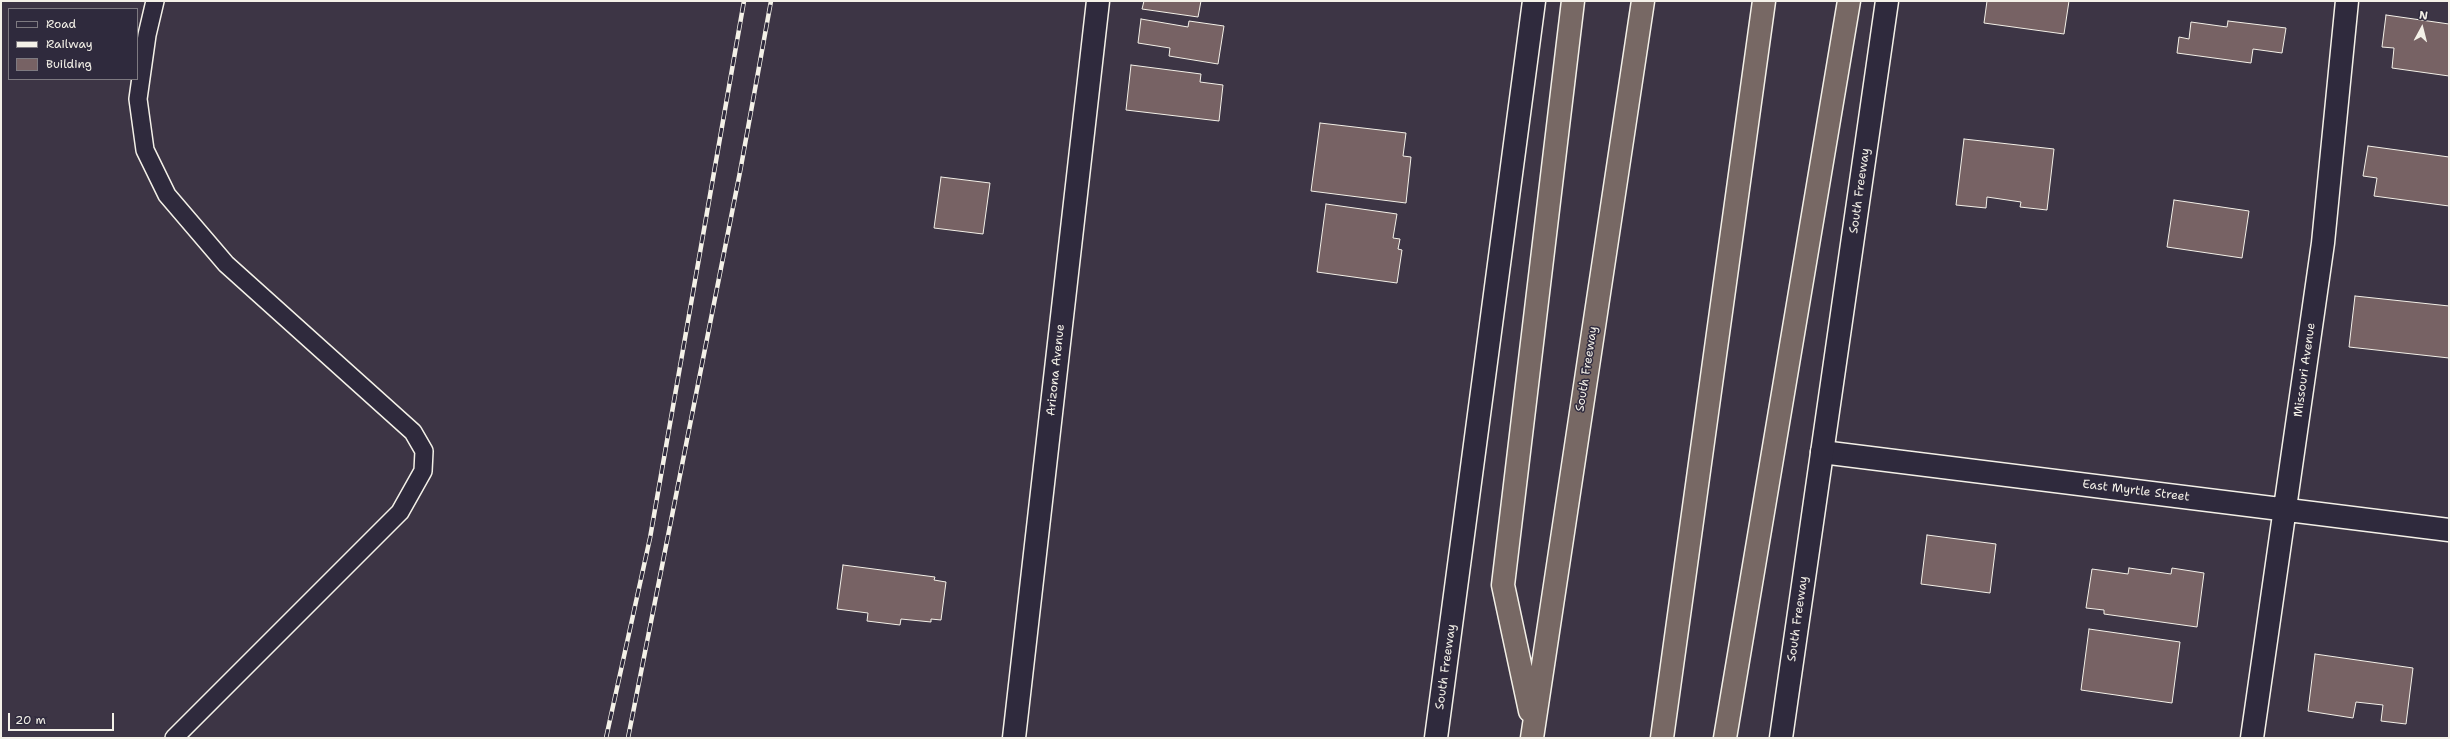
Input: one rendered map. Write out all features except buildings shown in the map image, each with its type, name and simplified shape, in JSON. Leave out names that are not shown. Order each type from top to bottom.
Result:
[{"type":"highway","points":[[1533,731],[1503,585],[1573,1]]},
{"type":"highway","name":"South Freeway","points":[[1533,731],[1643,1]]},
{"type":"highway","points":[[1662,738],[1764,1]]},
{"type":"highway","points":[[1725,738],[1849,1]]},
{"type":"street","name":"Arizona Avenue","points":[[1014,738],[1098,1]]},
{"type":"street","name":"South Freeway","points":[[1436,738],[1534,1]]},
{"type":"street","name":"South Freeway","points":[[1781,738],[1887,1]]},
{"type":"street","name":"Missouri Avenue","points":[[2252,738],[2323,243],[2347,1]]},
{"type":"street","name":"East Myrtle Street","points":[[1822,452],[2449,530]]},
{"type":"lane","points":[[155,1],[147,35],[138,99],[145,150],[167,195],[226,264],[413,432],[424,452],[423,471],[400,512],[174,738]]},
{"type":"railway","points":[[606,738],[650,538],[744,1]]},
{"type":"railway","points":[[628,738],[740,172],[771,1]]}]
